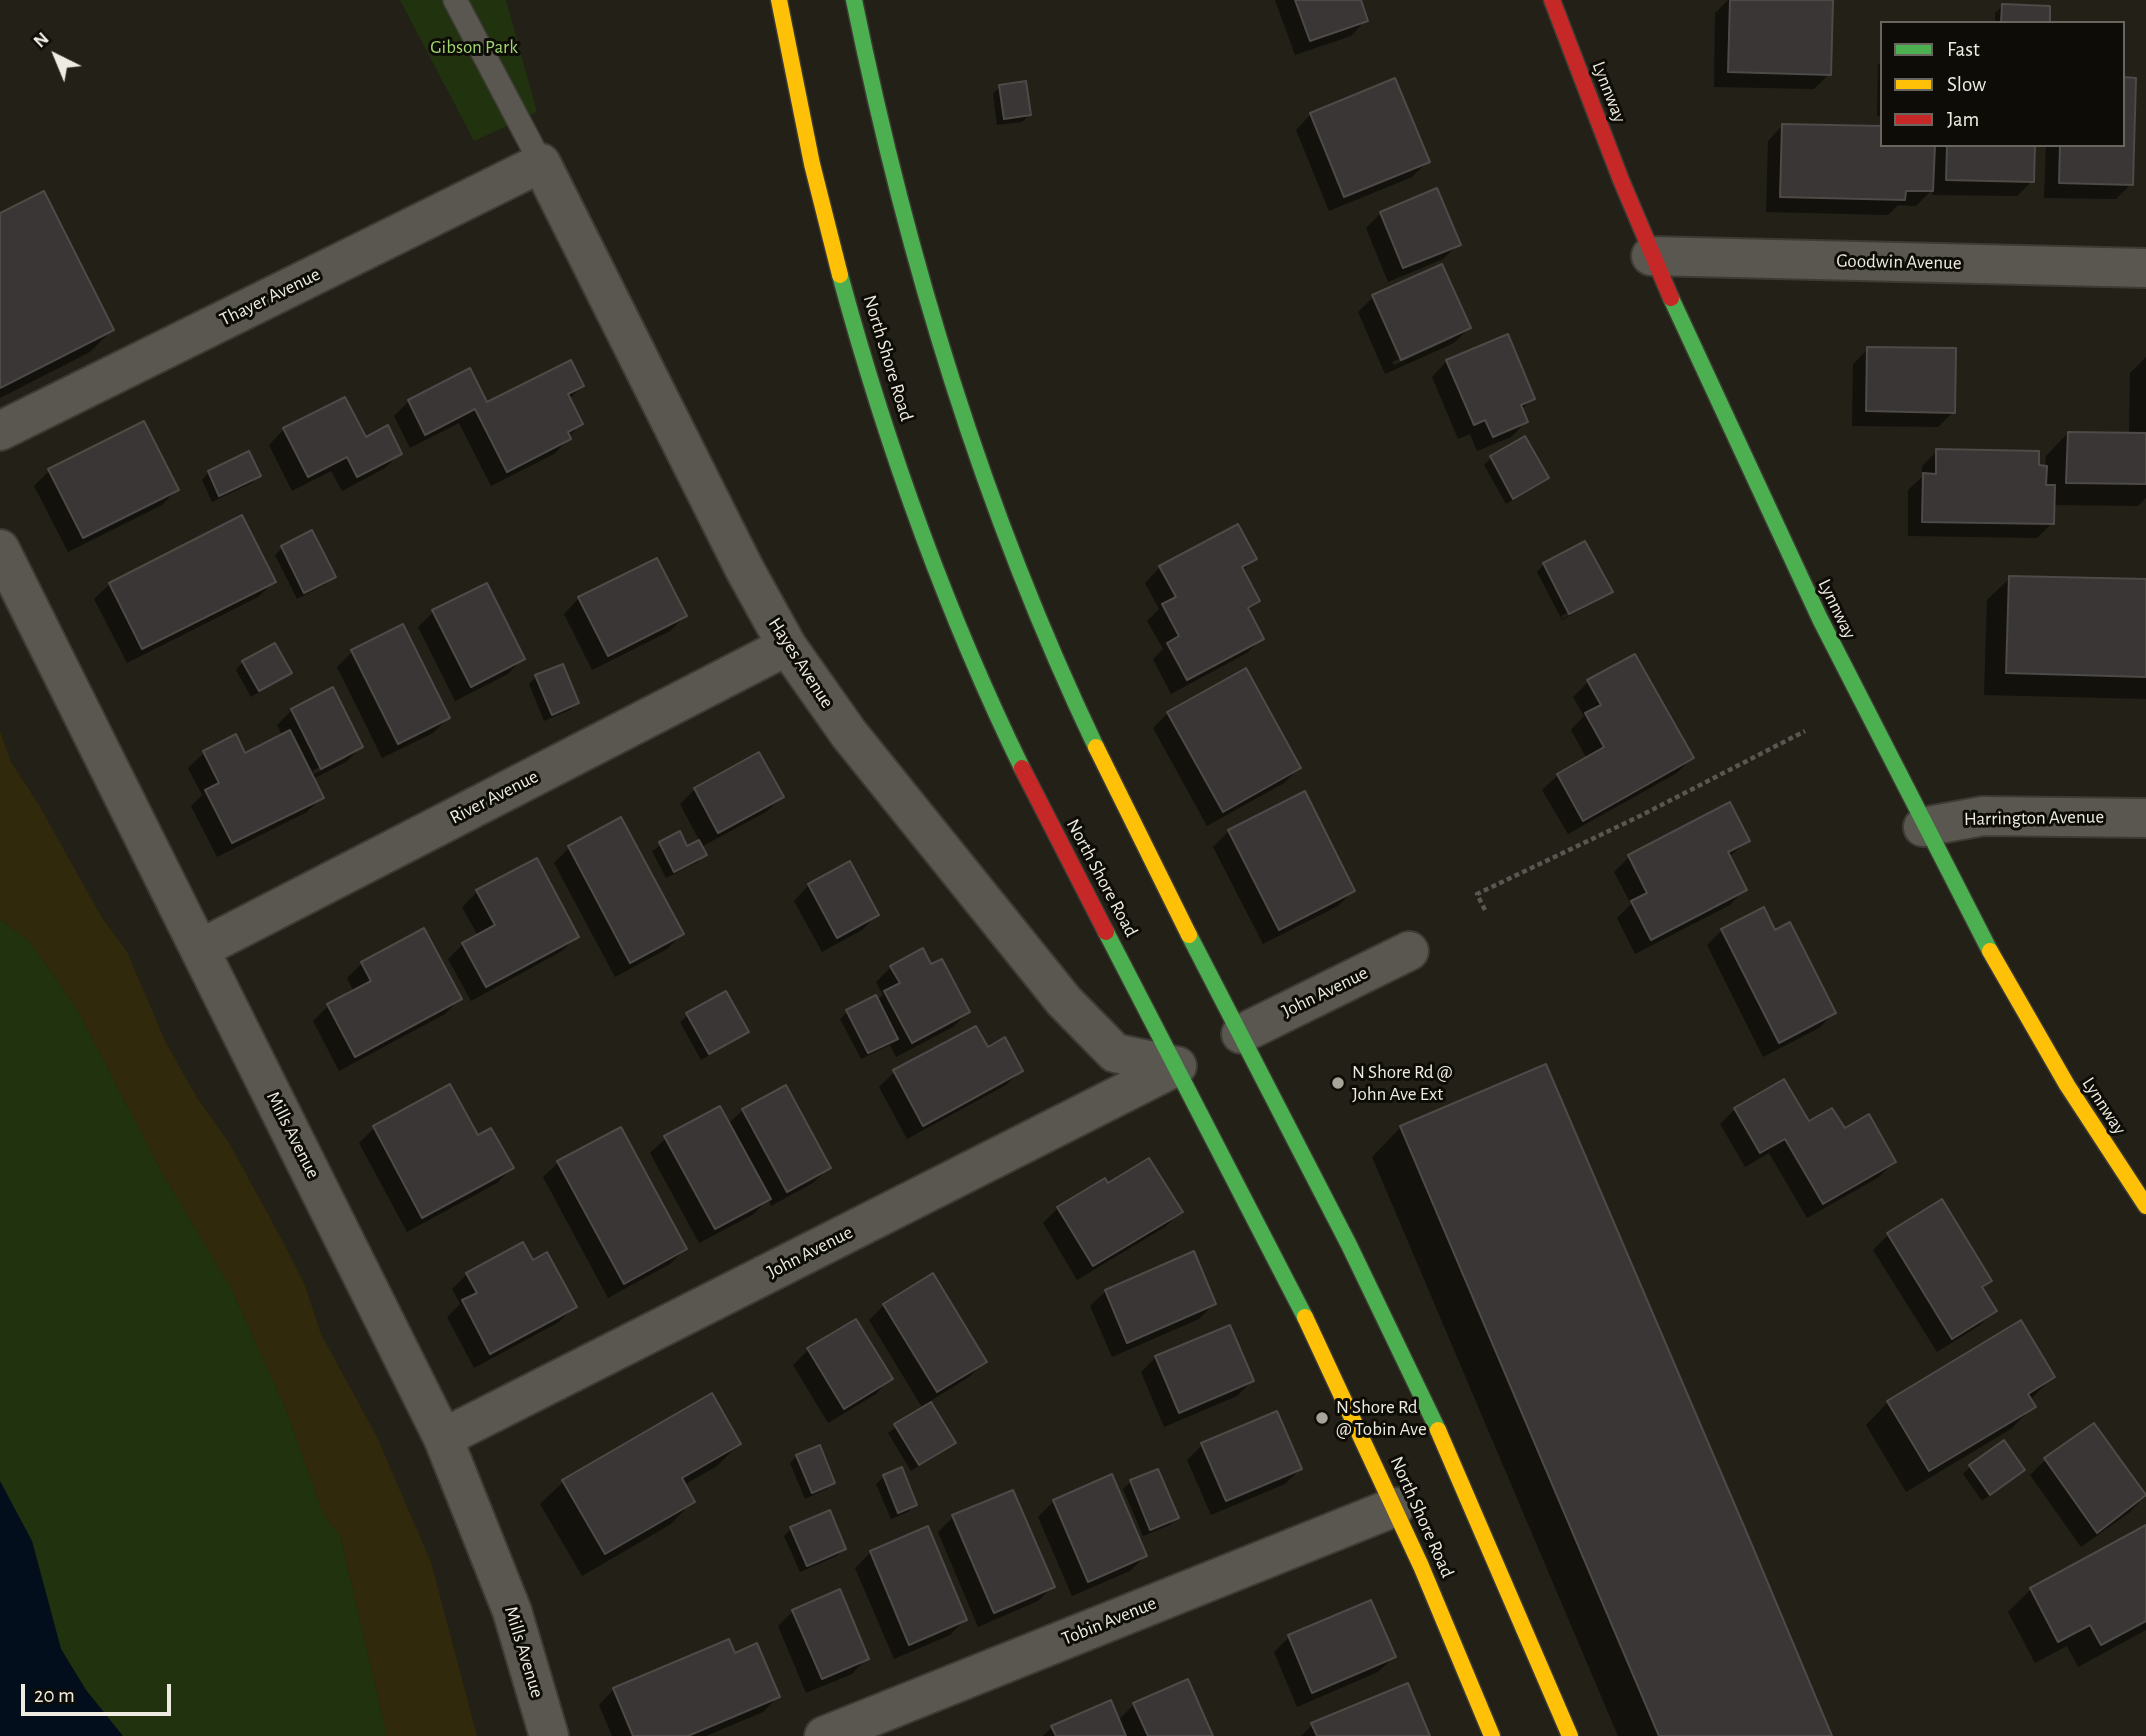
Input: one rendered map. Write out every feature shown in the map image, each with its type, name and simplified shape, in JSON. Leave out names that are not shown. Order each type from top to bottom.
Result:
[{"type":"main road","name":"North Shore Road","points":[[779,0],[801,112],[846,291],[931,555],[1003,728],[1304,1316],[1395,1507],[1492,1736]]},
{"type":"main road","points":[[854,0],[881,128],[919,275],[954,391],[992,500],[1040,623],[1077,705],[1429,1408],[1506,1579],[1570,1736]]},
{"type":"main road","name":"Lynnway","points":[[1552,0],[1651,256],[1760,499],[1923,827],[2022,1011],[2070,1093],[2146,1206]]},
{"type":"street","name":"Thayer Avenue","points":[[0,431],[541,163]]},
{"type":"street","name":"Hayes Avenue","points":[[541,163],[739,558],[788,646],[849,734],[1064,1002],[1115,1053],[1177,1066]]},
{"type":"street","name":"Goodwin Avenue","points":[[1651,256],[2146,268]]},
{"type":"street","name":"Mills Avenue","points":[[0,549],[443,1438],[500,1579],[549,1736]]},
{"type":"street","name":"River Avenue","points":[[200,949],[788,646]]},
{"type":"street","name":"Harrington Avenue","points":[[1923,827],[1983,816],[2146,818]]},
{"type":"street","name":"John Avenue","points":[[1241,1034],[1409,951]]},
{"type":"street","name":"John Avenue","points":[[443,1438],[1177,1066]]},
{"type":"street","name":"Tobin Avenue","points":[[824,1736],[1395,1507]]},
{"type":"lane","points":[[455,0],[541,163]]},
{"type":"path","points":[[1485,910],[1477,894],[1640,816],[1805,731]]},
{"type":"green space","name":"Gibson Park","points":[[400,0],[506,0],[537,112],[474,141]]},
{"type":"green space","points":[[0,919],[30,942],[77,1009],[161,1171],[232,1290],[285,1407],[324,1516],[340,1535],[387,1736],[123,1736],[86,1690],[61,1649],[32,1541],[0,1481]]},
{"type":"sand","points":[[0,731],[11,762],[39,805],[102,918],[127,952],[166,1043],[196,1096],[229,1143],[304,1283],[321,1334],[376,1435],[431,1562],[477,1736],[387,1736],[340,1535],[324,1516],[285,1407],[232,1290],[161,1171],[77,1009],[30,942],[0,919]]},
{"type":"water","points":[[0,1481],[32,1541],[61,1649],[86,1690],[123,1736],[0,1736]]},
{"type":"building","points":[[1295,0],[1361,0],[1368,21],[1310,41]]},
{"type":"building","points":[[1730,0],[1833,0],[1831,75],[1728,72]]},
{"type":"building","points":[[2002,4],[2050,6],[2050,21],[2001,21]]},
{"type":"building","points":[[2125,77],[2136,78],[2133,185],[2059,183],[2060,147],[2125,147]]},
{"type":"building","points":[[1395,78],[1430,162],[1344,197],[1310,113]]},
{"type":"building","points":[[1026,81],[1031,115],[1004,119],[999,85]]},
{"type":"building","points":[[1782,124],[1880,126],[1880,147],[1935,147],[1933,191],[1906,191],[1905,200],[1780,197]]},
{"type":"building","points":[[1947,147],[2035,147],[2034,182],[1946,180]]},
{"type":"building","points":[[1437,188],[1461,245],[1403,268],[1380,212]]},
{"type":"building","points":[[44,191],[114,330],[0,388],[0,213]]},
{"type":"building","points":[[1442,264],[1471,328],[1401,360],[1372,295]]},
{"type":"building","points":[[1508,334],[1535,399],[1521,405],[1528,422],[1493,437],[1485,420],[1474,425],[1446,360]]},
{"type":"building","points":[[1867,347],[1956,348],[1955,413],[1866,411]]},
{"type":"building","points":[[571,360],[584,386],[568,394],[583,424],[568,432],[571,439],[507,472],[475,409],[425,435],[408,400],[470,368],[487,402]]},
{"type":"building","points":[[345,397],[366,437],[388,425],[402,454],[357,477],[347,457],[308,477],[283,428]]},
{"type":"building","points":[[144,421],[179,490],[83,538],[48,469]]},
{"type":"building","points":[[2068,432],[2146,433],[2146,484],[2066,483]]},
{"type":"building","points":[[1525,436],[1549,478],[1513,499],[1490,456]]},
{"type":"building","points":[[1936,449],[2039,451],[2039,465],[2047,466],[2046,485],[2055,485],[2054,524],[1922,522],[1923,473],[1936,474]]},
{"type":"building","points":[[249,451],[261,476],[219,496],[208,471]]},
{"type":"building","points":[[242,515],[276,582],[142,649],[109,583]]},
{"type":"building","points":[[1238,524],[1257,559],[1242,567],[1260,601],[1248,608],[1264,639],[1187,680],[1167,643],[1179,636],[1162,604],[1176,597],[1159,566]]},
{"type":"building","points":[[312,530],[336,577],[304,593],[281,546]]},
{"type":"building","points":[[1585,541],[1613,592],[1569,614],[1543,563]]},
{"type":"building","points":[[657,558],[687,616],[608,656],[578,597]]},
{"type":"building","points":[[2009,576],[2146,579],[2146,677],[2006,673]]},
{"type":"building","points":[[487,583],[525,659],[471,687],[432,610]]},
{"type":"building","points":[[403,624],[450,718],[398,744],[351,650]]},
{"type":"building","points":[[275,643],[292,673],[259,691],[242,661]]},
{"type":"building","points":[[1635,654],[1694,758],[1583,821],[1557,774],[1604,747],[1585,713],[1601,705],[1587,680]]},
{"type":"building","points":[[563,664],[579,703],[552,715],[535,675]]},
{"type":"building","points":[[1246,668],[1301,768],[1223,812],[1167,712]]},
{"type":"building","points":[[333,687],[363,747],[321,769],[291,709]]},
{"type":"building","points":[[290,730],[324,798],[232,843],[205,790],[219,783],[203,751],[236,734],[245,753]]},
{"type":"building","points":[[759,752],[784,797],[718,833],[694,788]]},
{"type":"building","points":[[1305,791],[1355,891],[1279,930],[1228,830]]},
{"type":"building","points":[[1730,802],[1750,841],[1728,852],[1747,890],[1651,940],[1631,901],[1647,893],[1628,855]]},
{"type":"building","points":[[621,817],[684,934],[630,963],[568,846]]},
{"type":"building","points":[[680,831],[687,846],[699,840],[707,855],[674,872],[659,842]]},
{"type":"building","points":[[537,858],[579,937],[486,987],[462,943],[495,925],[476,890]]},
{"type":"building","points":[[850,861],[879,915],[837,938],[808,884]]},
{"type":"building","points":[[1764,907],[1775,930],[1790,922],[1836,1013],[1779,1043],[1721,929]]},
{"type":"building","points":[[424,928],[462,999],[355,1057],[327,1004],[371,981],[361,962]]},
{"type":"building","points":[[923,948],[931,964],[942,959],[970,1012],[912,1043],[884,991],[900,983],[890,966]]},
{"type":"building","points":[[726,991],[749,1032],[709,1054],[686,1013]]},
{"type":"building","points":[[876,995],[898,1039],[868,1053],[846,1010]]},
{"type":"building","points":[[976,1026],[988,1047],[1005,1037],[1023,1071],[923,1126],[893,1070]]},
{"type":"building","points":[[1546,1064],[1832,1736],[1659,1736],[1400,1126]]},
{"type":"building","points":[[1784,1079],[1809,1121],[1832,1108],[1845,1128],[1869,1114],[1896,1162],[1823,1204],[1785,1139],[1760,1153],[1734,1108]]},
{"type":"building","points":[[450,1084],[478,1135],[491,1128],[514,1168],[422,1218],[373,1126]]},
{"type":"building","points":[[786,1085],[831,1168],[787,1192],[742,1109]]},
{"type":"building","points":[[720,1106],[771,1199],[715,1229],[664,1136]]},
{"type":"building","points":[[621,1127],[687,1249],[624,1284],[557,1161]]},
{"type":"building","points":[[1149,1158],[1183,1212],[1093,1266],[1057,1207],[1105,1178],[1108,1183]]},
{"type":"building","points":[[1942,1199],[1992,1281],[1982,1287],[1997,1311],[1952,1339],[1887,1233]]},
{"type":"building","points":[[523,1242],[533,1260],[547,1252],[577,1307],[490,1354],[462,1300],[477,1293],[466,1273]]},
{"type":"building","points":[[1194,1251],[1216,1304],[1127,1343],[1105,1290]]},
{"type":"building","points":[[933,1273],[987,1362],[937,1392],[883,1304]]},
{"type":"building","points":[[856,1319],[893,1379],[844,1409],[807,1348]]},
{"type":"building","points":[[2021,1320],[2055,1377],[2028,1394],[2036,1407],[1929,1471],[1887,1401]]},
{"type":"building","points":[[1230,1325],[1254,1381],[1179,1413],[1155,1356]]},
{"type":"building","points":[[712,1393],[741,1444],[682,1478],[695,1502],[605,1554],[562,1480]]},
{"type":"building","points":[[931,1402],[956,1443],[919,1465],[894,1424]]},
{"type":"building","points":[[1277,1411],[1302,1469],[1226,1501],[1201,1443]]},
{"type":"building","points":[[2094,1423],[2146,1495],[2097,1533],[2044,1458]]},
{"type":"building","points":[[2004,1440],[2025,1470],[1990,1495],[1969,1465]]},
{"type":"building","points":[[820,1445],[835,1483],[812,1493],[796,1455]]},
{"type":"building","points":[[902,1467],[917,1505],[898,1513],[883,1475]]},
{"type":"building","points":[[1158,1469],[1179,1518],[1150,1530],[1130,1480]]},
{"type":"building","points":[[1112,1474],[1147,1556],[1088,1582],[1053,1500]]},
{"type":"building","points":[[1013,1490],[1055,1587],[994,1613],[952,1515]]},
{"type":"building","points":[[830,1510],[846,1549],[807,1566],[790,1527]]},
{"type":"building","points":[[2146,1525],[2146,1621],[2101,1645],[2090,1625],[2058,1642],[2030,1588]]},
{"type":"building","points":[[928,1526],[967,1620],[909,1645],[870,1551]]},
{"type":"building","points":[[840,1589],[869,1659],[822,1679],[792,1610]]},
{"type":"building","points":[[1371,1600],[1396,1657],[1312,1693],[1288,1635]]},
{"type":"building","points":[[729,1639],[735,1653],[757,1643],[780,1697],[688,1736],[633,1736],[613,1688]]},
{"type":"building","points":[[1188,1679],[1213,1736],[1148,1736],[1133,1703]]},
{"type":"building","points":[[1408,1683],[1430,1736],[1317,1736],[1311,1723]]},
{"type":"building","points":[[1111,1700],[1126,1736],[1056,1736],[1051,1726]]},
{"type":"traffic: fast","points":[[854,0],[898,192],[952,381],[1018,566],[1096,747]]},
{"type":"traffic: fast","points":[[840,275],[877,401],[919,526],[968,648],[1022,768]]},
{"type":"traffic: fast","points":[[1671,298],[1820,619],[1990,951]]},
{"type":"traffic: fast","points":[[1106,932],[1305,1317]]},
{"type":"traffic: fast","points":[[1189,935],[1349,1245],[1438,1430]]},
{"type":"traffic: slow","points":[[779,0],[812,164],[840,275]]},
{"type":"traffic: slow","points":[[1096,747],[1189,935]]},
{"type":"traffic: slow","points":[[1990,951],[2067,1085],[2146,1206]]},
{"type":"traffic: slow","points":[[1305,1317],[1421,1566],[1492,1736]]},
{"type":"traffic: slow","points":[[1438,1430],[1570,1736]]},
{"type":"traffic: jam","points":[[1552,0],[1621,180],[1671,298]]},
{"type":"traffic: jam","points":[[1022,768],[1106,932]]},
{"type":"place","name":"N Shore Rd @ John Ave Ext","points":[[1338,1083]]},
{"type":"place","name":"N Shore Rd @ Tobin Ave","points":[[1322,1418]]}]
